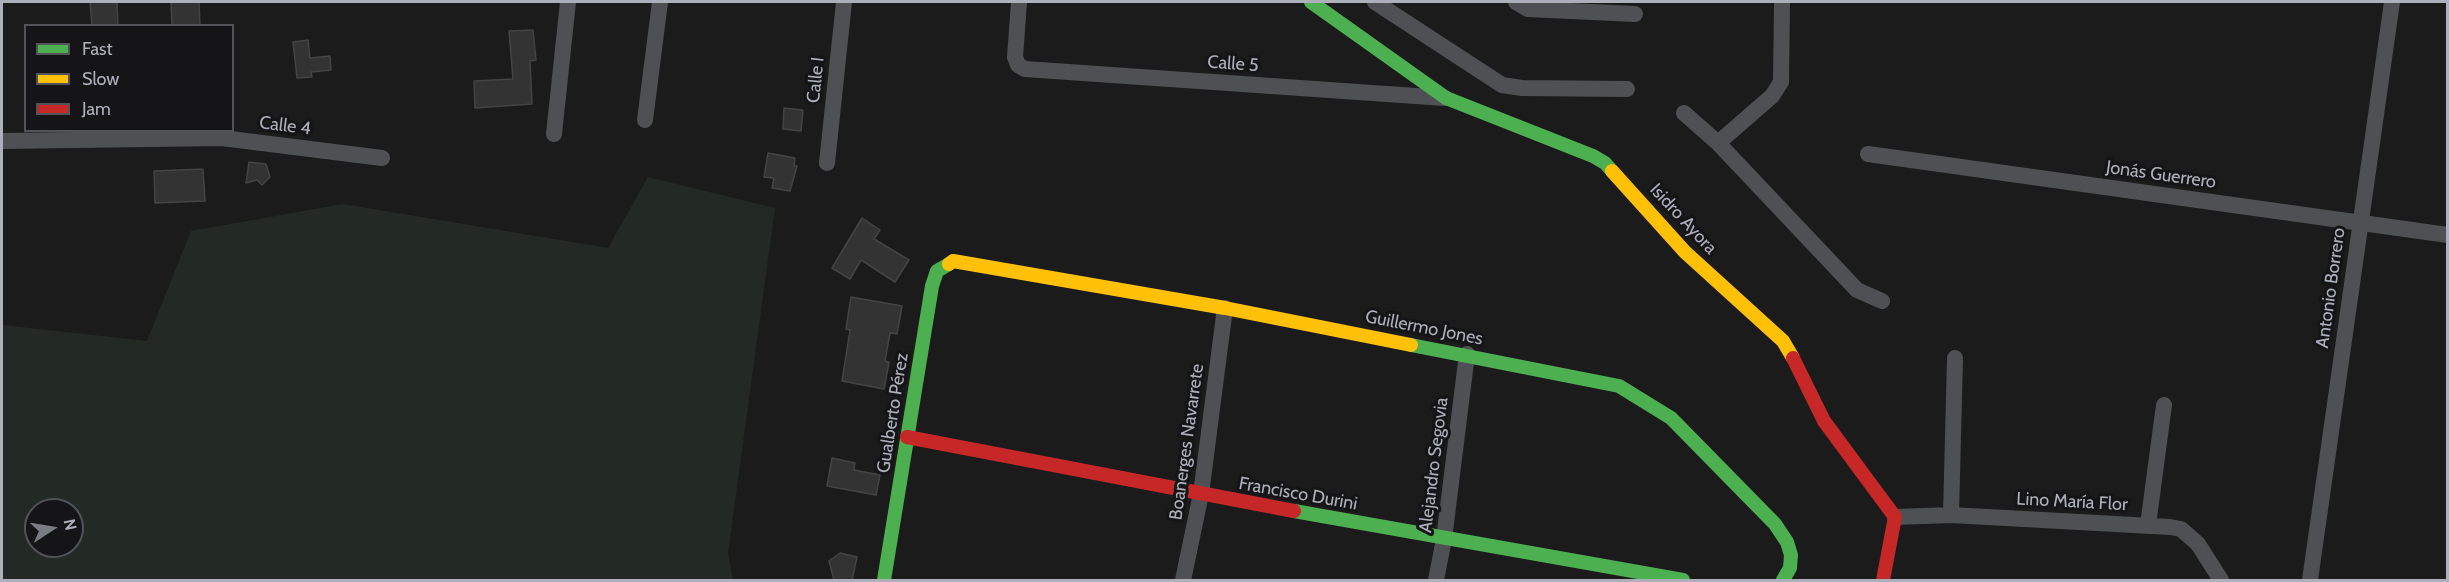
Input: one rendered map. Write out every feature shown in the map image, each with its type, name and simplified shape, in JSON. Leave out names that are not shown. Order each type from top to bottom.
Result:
[{"type":"street","points":[[554,134],[567,2]]},
{"type":"street","points":[[645,120],[660,2]]},
{"type":"street","name":"Calle I","points":[[827,163],[844,2]]},
{"type":"street","name":"Calle 5","points":[[1019,2],[1015,57],[1018,65],[1025,69],[1446,98]]},
{"type":"street","name":"Isidro Ayora","points":[[1311,2],[1446,98],[1593,156],[1605,163],[1685,252],[1783,341],[1824,421],[1895,517]]},
{"type":"street","points":[[1376,2],[1502,85],[1522,88],[1627,89]]},
{"type":"street","points":[[1516,2],[1528,9],[1635,14]]},
{"type":"street","points":[[1718,143],[1772,96],[1781,82],[1782,2]]},
{"type":"street","name":"Antonio Borrero","points":[[2310,580],[2392,2]]},
{"type":"street","points":[[1684,113],[1718,143],[1857,290],[1882,301]]},
{"type":"street","name":"Calle 4","points":[[2,141],[222,138],[382,158]]},
{"type":"street","name":"Jonás Guerrero","points":[[1868,154],[2448,235]]},
{"type":"street","name":"Guillermo Jones","points":[[953,261],[1225,308],[1467,354],[1619,386],[1671,418],[1775,524],[1787,542],[1791,555],[1790,568],[1783,580]]},
{"type":"street","name":"Gualberto Pérez","points":[[884,580],[932,286],[937,271],[953,261]]},
{"type":"street","name":"Boanerges Navarrete","points":[[1183,580],[1201,494],[1225,308]]},
{"type":"street","name":"Alejandro Segovia","points":[[1436,580],[1444,539],[1467,354]]},
{"type":"street","points":[[1951,516],[1954,358]]},
{"type":"street","points":[[2148,525],[2164,405]]},
{"type":"street","name":"Francisco Durini","points":[[907,437],[1444,539],[1683,580]]},
{"type":"street","name":"Lino María Flor","points":[[1895,517],[1951,516],[2148,525],[2181,529],[2198,544],[2221,580]]},
{"type":"street","points":[[1883,580],[1895,517]]},
{"type":"shaded area","points":[[648,177],[775,208],[728,553],[733,580],[2,580],[2,325],[147,341],[191,231],[343,204],[608,248]]},
{"type":"building","points":[[90,2],[117,2],[118,24],[92,24]]},
{"type":"building","points":[[171,2],[199,2],[200,24],[172,24]]},
{"type":"building","points":[[533,30],[536,60],[530,61],[532,104],[475,108],[474,81],[513,79],[509,31]]},
{"type":"building","points":[[308,40],[310,58],[330,56],[331,70],[311,72],[312,77],[297,78],[293,42]]},
{"type":"building","points":[[784,108],[803,110],[801,131],[783,129]]},
{"type":"building","points":[[768,153],[795,158],[794,166],[797,166],[790,191],[772,188],[774,178],[764,177]]},
{"type":"building","points":[[249,162],[266,164],[270,177],[262,185],[257,180],[246,183]]},
{"type":"building","points":[[203,169],[205,201],[155,203],[154,171]]},
{"type":"building","points":[[862,218],[880,230],[874,239],[909,260],[895,282],[861,260],[850,279],[832,268]]},
{"type":"building","points":[[851,297],[902,306],[897,334],[890,333],[885,361],[889,362],[884,389],[842,381],[850,330],[846,329]]},
{"type":"building","points":[[832,458],[855,463],[854,470],[880,475],[876,495],[827,486]]},
{"type":"building","points":[[840,553],[857,557],[852,580],[834,580],[829,561]]},
{"type":"traffic: fast","points":[[1311,2],[1446,98],[1593,156],[1605,163],[1612,171]]},
{"type":"traffic: fast","points":[[884,580],[932,286],[937,271],[949,264]]},
{"type":"traffic: fast","points":[[1411,345],[1619,386],[1671,418],[1775,524],[1787,542],[1791,555],[1790,568],[1783,580]]},
{"type":"traffic: fast","points":[[1294,511],[1683,580]]},
{"type":"traffic: slow","points":[[1612,171],[1685,252],[1783,341],[1793,358]]},
{"type":"traffic: slow","points":[[949,264],[953,261],[1225,308],[1411,345]]},
{"type":"traffic: jam","points":[[1793,358],[1824,421],[1895,517],[1883,580]]},
{"type":"traffic: jam","points":[[907,437],[1294,511]]}]
